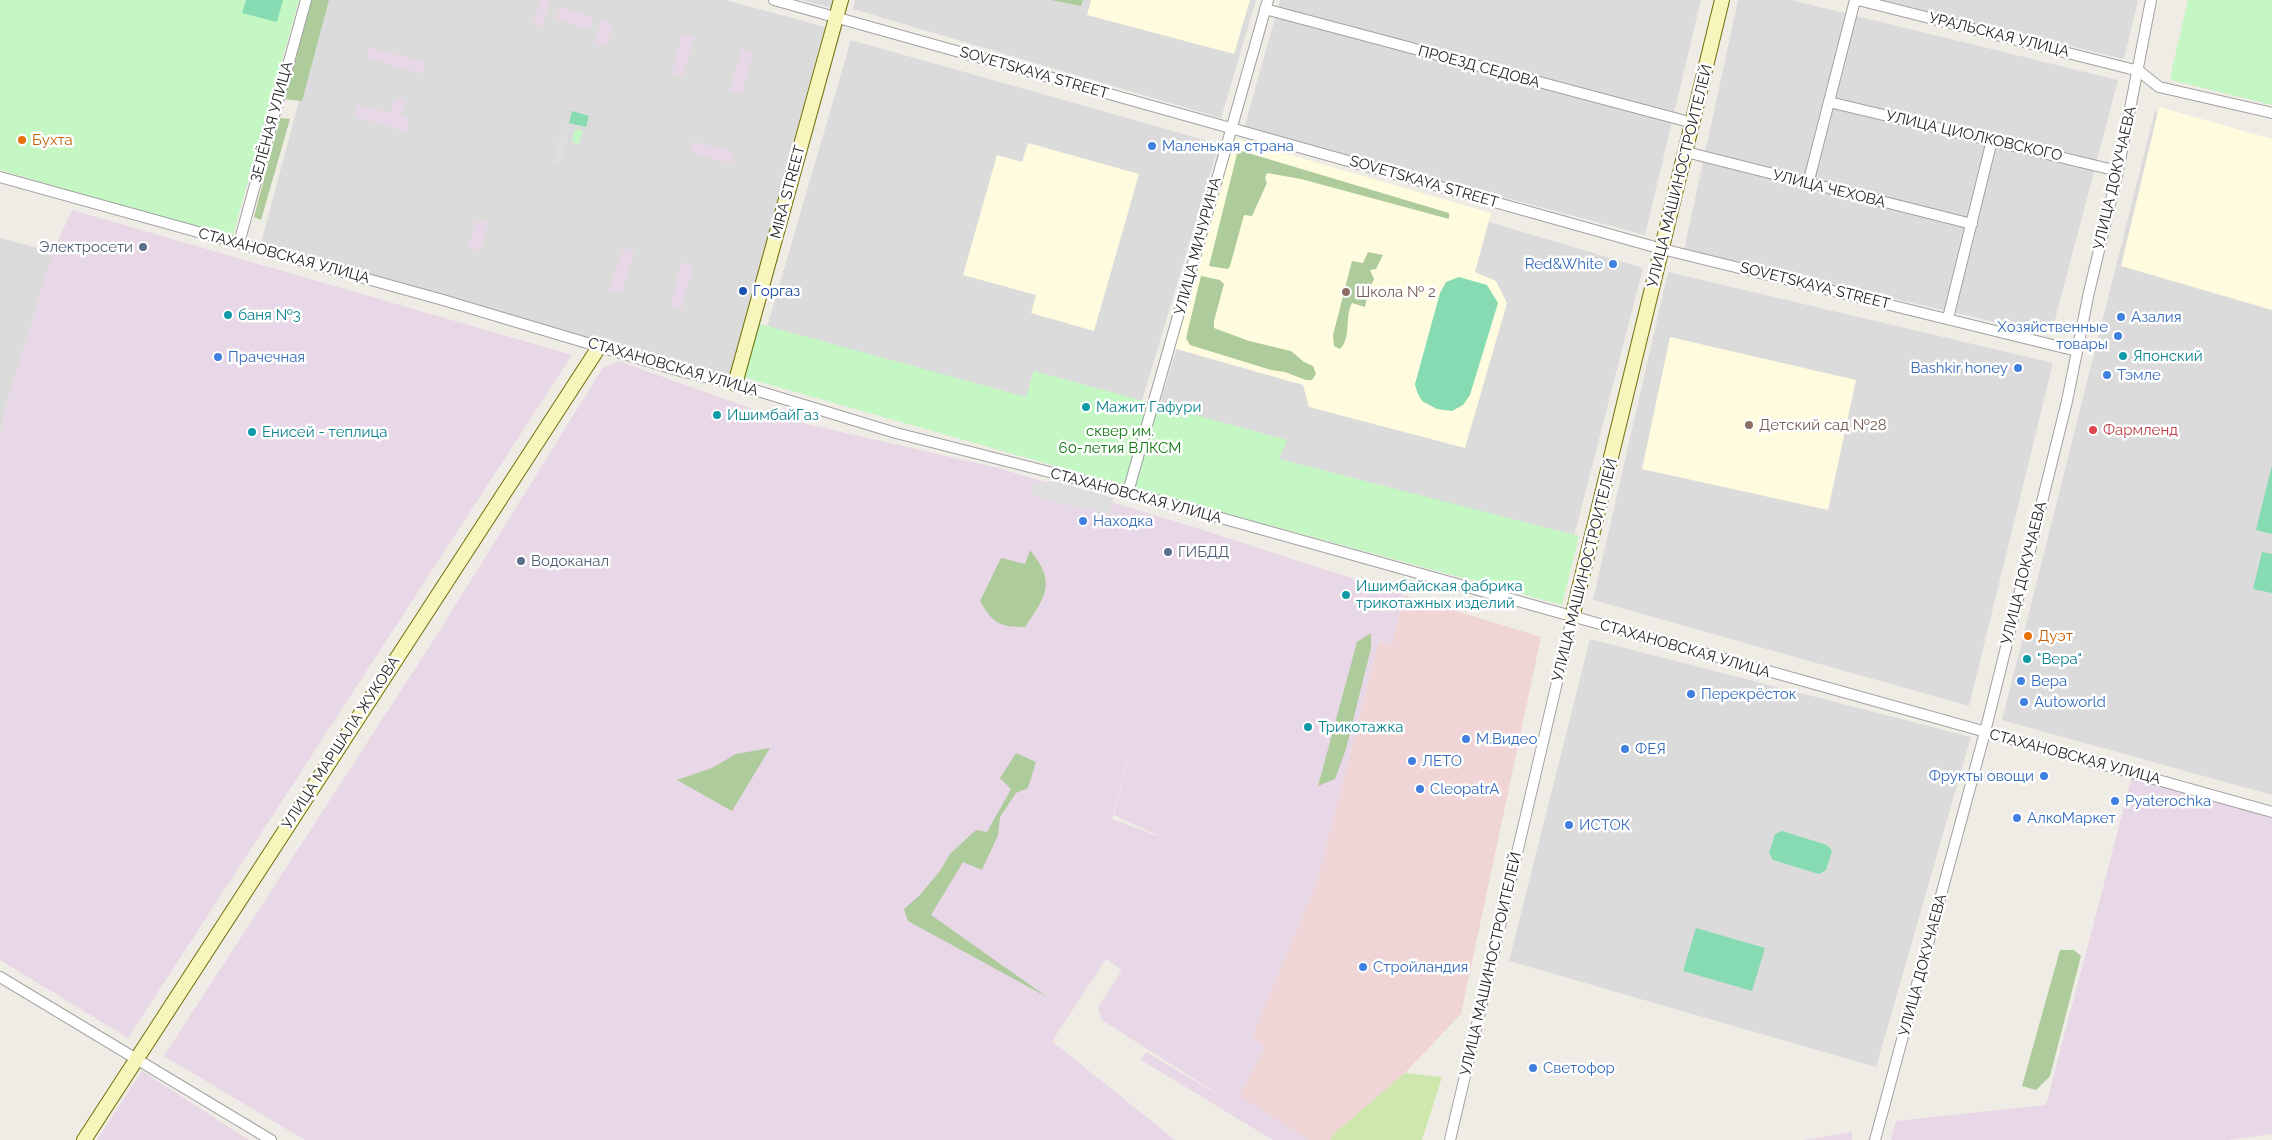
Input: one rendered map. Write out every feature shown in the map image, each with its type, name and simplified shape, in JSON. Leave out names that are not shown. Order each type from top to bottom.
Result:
[{"type":"street","name":"ЗЕЛЁНАЯ УЛИЦА","points":[[239,243],[306,0]]},
{"type":"street","name":"SOVETSKAYA STREET","points":[[774,0],[1662,250],[1948,318],[2077,351]]},
{"type":"street","name":"MIRA STREET","points":[[735,384],[841,0]]},
{"type":"street","name":"УЛИЦА МАШИНОСТРОИТЕЛЕЙ","points":[[1450,1140],[1572,618],[1722,0]]},
{"type":"street","name":"УРАЛЬСКАЯ УЛИЦА","points":[[1856,0],[2139,71]]},
{"type":"street","points":[[1808,184],[1856,0]]},
{"type":"street","name":"УЛИЦА ДОКУЧАЕВА","points":[[1875,1140],[1985,732],[2067,401],[2139,71],[2151,0]]},
{"type":"street","name":"ПРОЕЗД СЕДОВА","points":[[1266,4],[1692,123]]},
{"type":"street","name":"УЛИЦА МИЧУРИНА","points":[[1128,492],[1266,4]]},
{"type":"street","points":[[2139,71],[2159,86],[2272,113]]},
{"type":"street","name":"УЛИЦА ЦИОЛКОВСКОГО","points":[[1830,102],[2118,171]]},
{"type":"street","points":[[1948,318],[1992,140]]},
{"type":"street","name":"УЛИЦА ЧЕХОВА","points":[[1686,152],[1972,224]]},
{"type":"street","name":"СТАХАНОВСКАЯ УЛИЦА","points":[[0,177],[443,300],[684,372],[735,384],[896,432],[1128,492],[1572,618],[2272,812]]},
{"type":"street","name":"УЛИЦА МАРШАЛА ЖУКОВА","points":[[84,1140],[599,347]]},
{"type":"street","points":[[0,977],[270,1140]]},
{"type":"shaded area","points":[[326,0],[726,0],[825,27],[728,380],[261,243]]},
{"type":"shaded area","points":[[541,0],[550,0],[541,27],[533,25]]},
{"type":"shaded area","points":[[801,0],[834,0],[832,8]]},
{"type":"shaded area","points":[[855,0],[1256,0],[1221,118],[853,9]]},
{"type":"shaded area","points":[[1091,0],[1250,0],[1234,54],[1087,15]]},
{"type":"shaded area","points":[[1280,0],[1701,0],[1645,235],[1244,128]]},
{"type":"shaded area","points":[[1738,0],[1791,0],[2118,80],[2051,335],[1684,250]]},
{"type":"shaded area","points":[[1881,0],[2138,0],[2124,59]]},
{"type":"shaded area","points":[[560,7],[593,17],[589,29],[556,19]]},
{"type":"shaded area","points":[[601,20],[613,24],[607,46],[595,43]]},
{"type":"shaded area","points":[[682,34],[694,37],[683,76],[672,73]]},
{"type":"shaded area","points":[[851,40],[1219,144],[1118,481],[753,375]]},
{"type":"shaded area","points":[[369,47],[426,63],[423,74],[366,58]]},
{"type":"shaded area","points":[[741,49],[753,52],[742,94],[730,91]]},
{"type":"shaded area","points":[[396,98],[405,101],[401,116],[410,119],[406,132],[354,116],[358,105],[391,113]]},
{"type":"shaded area","points":[[2159,107],[2272,139],[2272,310],[2121,266]]},
{"type":"shaded area","points":[[2155,111],[2272,143],[2272,795],[2002,720]]},
{"type":"shaded area","points":[[563,125],[571,127],[560,164],[553,162]]},
{"type":"shaded area","name":"Школа № 2","points":[[1235,139],[1491,213],[1475,272],[1496,281],[1507,303],[1465,448],[1309,407],[1303,385],[1173,348]]},
{"type":"shaded area","points":[[693,141],[735,153],[732,164],[690,152]]},
{"type":"shaded area","points":[[1028,143],[1139,174],[1094,331],[1031,313],[1036,295],[963,275],[997,155],[1022,162]]},
{"type":"shaded area","points":[[1236,146],[1643,268],[1560,591],[1139,476]]},
{"type":"shaded area","points":[[72,210],[572,355],[128,1038],[0,960],[0,442],[4,413],[53,252]]},
{"type":"shaded area","points":[[476,220],[488,223],[480,251],[468,247]]},
{"type":"shaded area","points":[[0,238],[53,252],[4,413],[0,442]]},
{"type":"shaded area","points":[[624,248],[635,252],[621,294],[609,290]]},
{"type":"shaded area","points":[[682,262],[693,265],[682,309],[670,306]]},
{"type":"shaded area","points":[[1668,272],[2053,363],[1969,706],[1593,600]]},
{"type":"shaded area","name":"Детский сад №28","points":[[1670,337],[1856,380],[1828,510],[1642,469]]},
{"type":"shaded area","points":[[618,361],[772,416],[998,468],[1190,526],[1404,595],[1392,644],[1379,640],[1317,882],[1252,1036],[1265,1047],[1239,1096],[1310,1140],[1273,1140],[1141,1060],[1146,1052],[1232,1103],[1102,1020],[1098,1007],[1122,970],[1106,959],[1052,1041],[1175,1140],[305,1140],[164,1056],[435,638],[602,369]],"holes":[[[1142,705],[1114,815],[1168,840],[1112,819]]]},
{"type":"shaded area","points":[[1055,481],[1114,498],[1109,514],[1030,495],[1034,484]]},
{"type":"shaded area","points":[[1404,595],[1541,637],[1461,1014],[1341,1140],[1304,1140],[1235,1104],[1265,1047],[1252,1036],[1317,882],[1379,641],[1392,644]]},
{"type":"shaded area","points":[[1590,639],[1971,737],[1876,1067],[1509,961]]},
{"type":"shaded area","points":[[2133,773],[2272,813],[2272,1134],[2227,1140],[1891,1140],[1896,1121],[2046,1105]]},
{"type":"shaded area","points":[[142,1071],[249,1140],[97,1140]]},
{"type":"shaded area","points":[[1852,1132],[1852,1140],[1803,1140]]},
{"type":"green space","points":[[0,0],[299,0],[232,238],[0,170]]},
{"type":"green space","points":[[246,0],[283,0],[277,22],[242,13]]},
{"type":"green space","points":[[311,0],[329,0],[302,101],[283,99]]},
{"type":"green space","points":[[1051,0],[1083,0],[1081,6]]},
{"type":"green space","points":[[2188,0],[2272,0],[2272,105],[2171,80]]},
{"type":"green space","points":[[572,111],[589,116],[586,127],[569,123]]},
{"type":"green space","points":[[280,118],[290,119],[261,220],[254,217]]},
{"type":"green space","points":[[575,129],[583,131],[579,144],[572,142]]},
{"type":"green space","points":[[1238,150],[1449,213],[1449,219],[1301,179],[1267,173],[1265,178],[1267,183],[1252,216],[1244,215],[1230,266],[1228,269],[1209,266]]},
{"type":"green space","points":[[1368,252],[1383,255],[1376,269],[1370,270],[1374,279],[1368,292],[1365,307],[1352,303],[1348,315],[1346,339],[1340,349],[1334,346],[1333,335],[1352,261],[1363,263]]},
{"type":"green space","points":[[1201,276],[1220,280],[1224,284],[1214,321],[1214,328],[1249,341],[1291,351],[1304,362],[1313,366],[1316,374],[1312,380],[1271,370],[1190,345],[1186,338]]},
{"type":"green space","points":[[1459,277],[1487,285],[1498,303],[1470,395],[1463,405],[1452,411],[1437,409],[1422,401],[1415,384],[1440,293],[1446,282]]},
{"type":"green space","name":"сквер им. 60-летия ВЛКСМ","points":[[756,323],[1026,397],[1034,371],[1287,440],[1279,459],[1579,536],[1562,605],[1115,483],[743,377]]},
{"type":"green space","points":[[2272,465],[2272,534],[2256,530]]},
{"type":"green space","points":[[1030,550],[1038,561],[1046,580],[1043,597],[1025,627],[1003,625],[989,615],[980,601],[1001,558],[1025,564]]},
{"type":"green space","points":[[2262,552],[2272,554],[2272,593],[2253,589]]},
{"type":"green space","points":[[1371,633],[1371,648],[1346,749],[1335,779],[1318,786],[1357,642]]},
{"type":"green space","points":[[770,748],[732,811],[677,780],[712,768],[736,754]]},
{"type":"green space","points":[[1016,753],[1036,762],[1028,788],[1016,793],[1000,817],[998,835],[982,870],[963,862],[931,915],[1047,997],[908,921],[904,909],[919,896],[940,871],[950,854],[976,830],[987,832],[1011,789],[1000,778]]},
{"type":"green space","points":[[1782,831],[1827,845],[1832,851],[1826,870],[1819,874],[1773,860],[1769,853],[1775,834]]},
{"type":"green space","points":[[1696,928],[1765,948],[1752,991],[1683,971]]},
{"type":"green space","points":[[2060,950],[2074,950],[2081,956],[2050,1076],[2036,1090],[2022,1086]]},
{"type":"green space","points":[[1405,1073],[1442,1077],[1422,1140],[1330,1140],[1334,1134]]},
{"type":"place","name":"Бухта","points":[[22,140]]},
{"type":"place","name":"Маленькая страна","points":[[1152,146]]},
{"type":"place","name":"Электросети","points":[[143,247]]},
{"type":"place","name":"Red&White","points":[[1613,264]]},
{"type":"place","name":"Горгаз","points":[[743,291]]},
{"type":"place","name":"Школа № 2","points":[[1346,292]]},
{"type":"place","name":"баня №3","points":[[228,315]]},
{"type":"place","name":"Азалия","points":[[2121,317]]},
{"type":"place","name":"Хозяйственные товары","points":[[2118,336]]},
{"type":"place","name":"Японский","points":[[2123,356]]},
{"type":"place","name":"Прачечная","points":[[218,357]]},
{"type":"place","name":"Bashkir honey","points":[[2018,368]]},
{"type":"place","name":"Тэмле","points":[[2107,375]]},
{"type":"place","name":"Мажит Гафури","points":[[1086,407]]},
{"type":"place","name":"ИшимбайГаз","points":[[717,415]]},
{"type":"place","name":"Детский сад №28","points":[[1749,425]]},
{"type":"place","name":"Фармленд","points":[[2093,430]]},
{"type":"place","name":"Енисей - теплица","points":[[252,432]]},
{"type":"place","name":"Находка","points":[[1083,521]]},
{"type":"place","name":"ГИБДД","points":[[1168,552]]},
{"type":"place","name":"Водоканал","points":[[521,561]]},
{"type":"place","name":"Ишимбайская фабрика трикотажных изделий","points":[[1346,595]]},
{"type":"place","name":"Дуэт","points":[[2028,636]]},
{"type":"place","name":"\"Вера\"","points":[[2027,659]]},
{"type":"place","name":"Вера","points":[[2021,681]]},
{"type":"place","name":"Перекрёсток","points":[[1691,694]]},
{"type":"place","name":"Autoworld","points":[[2024,702]]},
{"type":"place","name":"Трикотажка","points":[[1308,727]]},
{"type":"place","name":"М.Видео","points":[[1466,739]]},
{"type":"place","name":"ФЕЯ","points":[[1625,749]]},
{"type":"place","name":"ЛЕТО","points":[[1412,761]]},
{"type":"place","name":"Фрукты овощи","points":[[2044,776]]},
{"type":"place","name":"CleopatrA","points":[[1420,789]]},
{"type":"place","name":"Pyaterochka","points":[[2115,801]]},
{"type":"place","name":"АлкоМаркет","points":[[2017,818]]},
{"type":"place","name":"ИСТОК","points":[[1569,825]]},
{"type":"place","name":"Стройландия","points":[[1363,967]]},
{"type":"place","name":"Светофор","points":[[1533,1068]]}]
